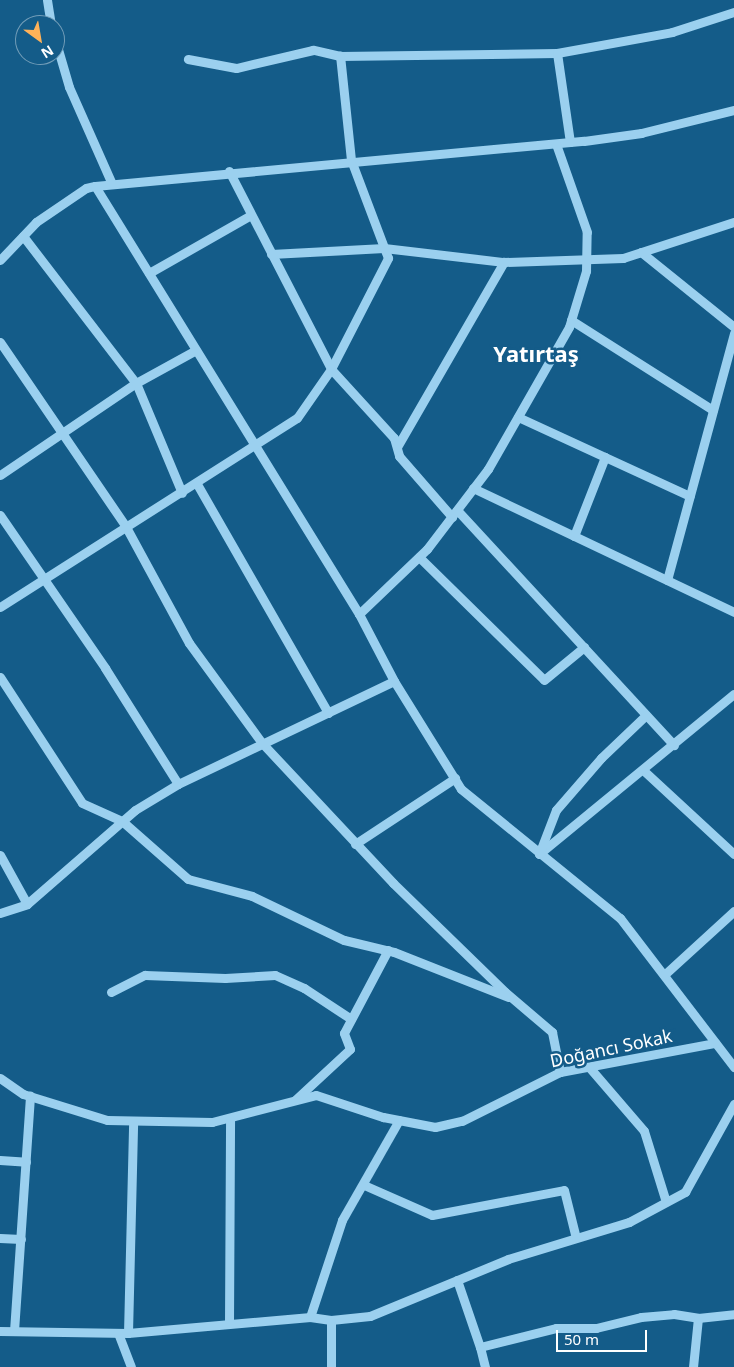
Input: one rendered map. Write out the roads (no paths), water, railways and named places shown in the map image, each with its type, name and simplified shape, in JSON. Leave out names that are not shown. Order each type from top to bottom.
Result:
[{"type":"street","points":[[47,0],[49,15]]},
{"type":"street","points":[[188,59],[236,68],[313,50],[340,56],[557,53],[672,32],[734,12]]},
{"type":"street","points":[[557,53],[570,142]]},
{"type":"street","points":[[0,607],[257,447],[298,418],[331,369],[388,258],[351,160],[340,56]]},
{"type":"street","points":[[63,65],[69,87],[112,184]]},
{"type":"street","points":[[0,260],[36,222],[86,188],[95,186],[229,171],[556,144],[641,133],[734,110]]},
{"type":"street","points":[[359,614],[419,557],[473,488],[518,416],[571,320],[586,271],[587,232],[556,144]]},
{"type":"street","points":[[229,171],[331,369],[394,438],[399,456],[584,647],[674,745]]},
{"type":"street","points":[[95,186],[359,614],[394,681],[461,788],[539,854],[620,918],[734,1067]]},
{"type":"street","points":[[149,274],[251,215]]},
{"type":"street","points":[[271,254],[384,248],[504,262],[623,258],[734,222]]},
{"type":"street","points":[[23,236],[136,384],[182,493]]},
{"type":"street","points":[[641,252],[734,327]]},
{"type":"street","points":[[397,447],[504,262]]},
{"type":"street","points":[[571,320],[713,410]]},
{"type":"street","points":[[667,580],[734,333]]},
{"type":"street","points":[[0,342],[63,432],[126,528],[189,643],[262,743],[355,844],[513,999],[552,1032],[560,1072]]},
{"type":"street","points":[[0,474],[136,384],[196,350]]},
{"type":"street","points":[[518,416],[690,496]]},
{"type":"street","points":[[574,536],[606,457]]},
{"type":"street","points":[[197,484],[328,713]]},
{"type":"street","points":[[473,488],[734,612]]},
{"type":"street","points":[[0,515],[105,668],[178,784]]},
{"type":"street","points":[[419,557],[544,680],[584,647]]},
{"type":"street","points":[[0,677],[82,803],[122,821],[188,879],[252,896],[344,940],[388,950],[513,999]]},
{"type":"street","points":[[0,913],[28,904],[122,821],[178,784],[394,681]]},
{"type":"street","points":[[539,854],[734,694]]},
{"type":"street","points":[[539,854],[556,810],[601,758],[646,715]]},
{"type":"street","points":[[643,770],[734,854]]},
{"type":"street","points":[[355,844],[455,778]]},
{"type":"street","points":[[0,855],[28,904]]},
{"type":"street","points":[[664,976],[734,911]]},
{"type":"street","points":[[293,1102],[350,1049],[344,1033],[388,950]]},
{"type":"street","points":[[111,992],[145,975],[225,978],[275,975],[304,988],[351,1019]]},
{"type":"street","name":"Doğancı Sokak","points":[[0,1078],[30,1096],[107,1120],[230,1120],[316,1096],[399,1120],[435,1127],[462,1121],[560,1072],[715,1043]]},
{"type":"street","points":[[589,1067],[644,1131],[666,1202]]},
{"type":"street","points":[[14,1331],[30,1096]]},
{"type":"street","points":[[0,1330],[123,1333],[229,1323],[310,1318],[331,1320],[370,1316],[508,1259],[628,1222],[685,1192],[734,1104]]},
{"type":"street","points":[[229,1323],[230,1120]]},
{"type":"street","points":[[310,1318],[342,1220],[364,1185],[399,1120]]},
{"type":"street","points":[[131,1367],[123,1333],[132,1121]]},
{"type":"street","points":[[0,1160],[26,1162]]},
{"type":"street","points":[[364,1185],[432,1215],[564,1190],[576,1238]]},
{"type":"street","points":[[0,1238],[21,1239]]},
{"type":"street","points":[[458,1280],[485,1367]]},
{"type":"street","points":[[480,1347],[556,1328],[596,1328],[641,1317],[674,1314],[698,1318],[734,1314]]},
{"type":"street","points":[[693,1367],[698,1318]]},
{"type":"street","points":[[331,1320],[331,1367]]},
{"type":"district","name":"Yatırtaş","points":[[536,354]]}]
